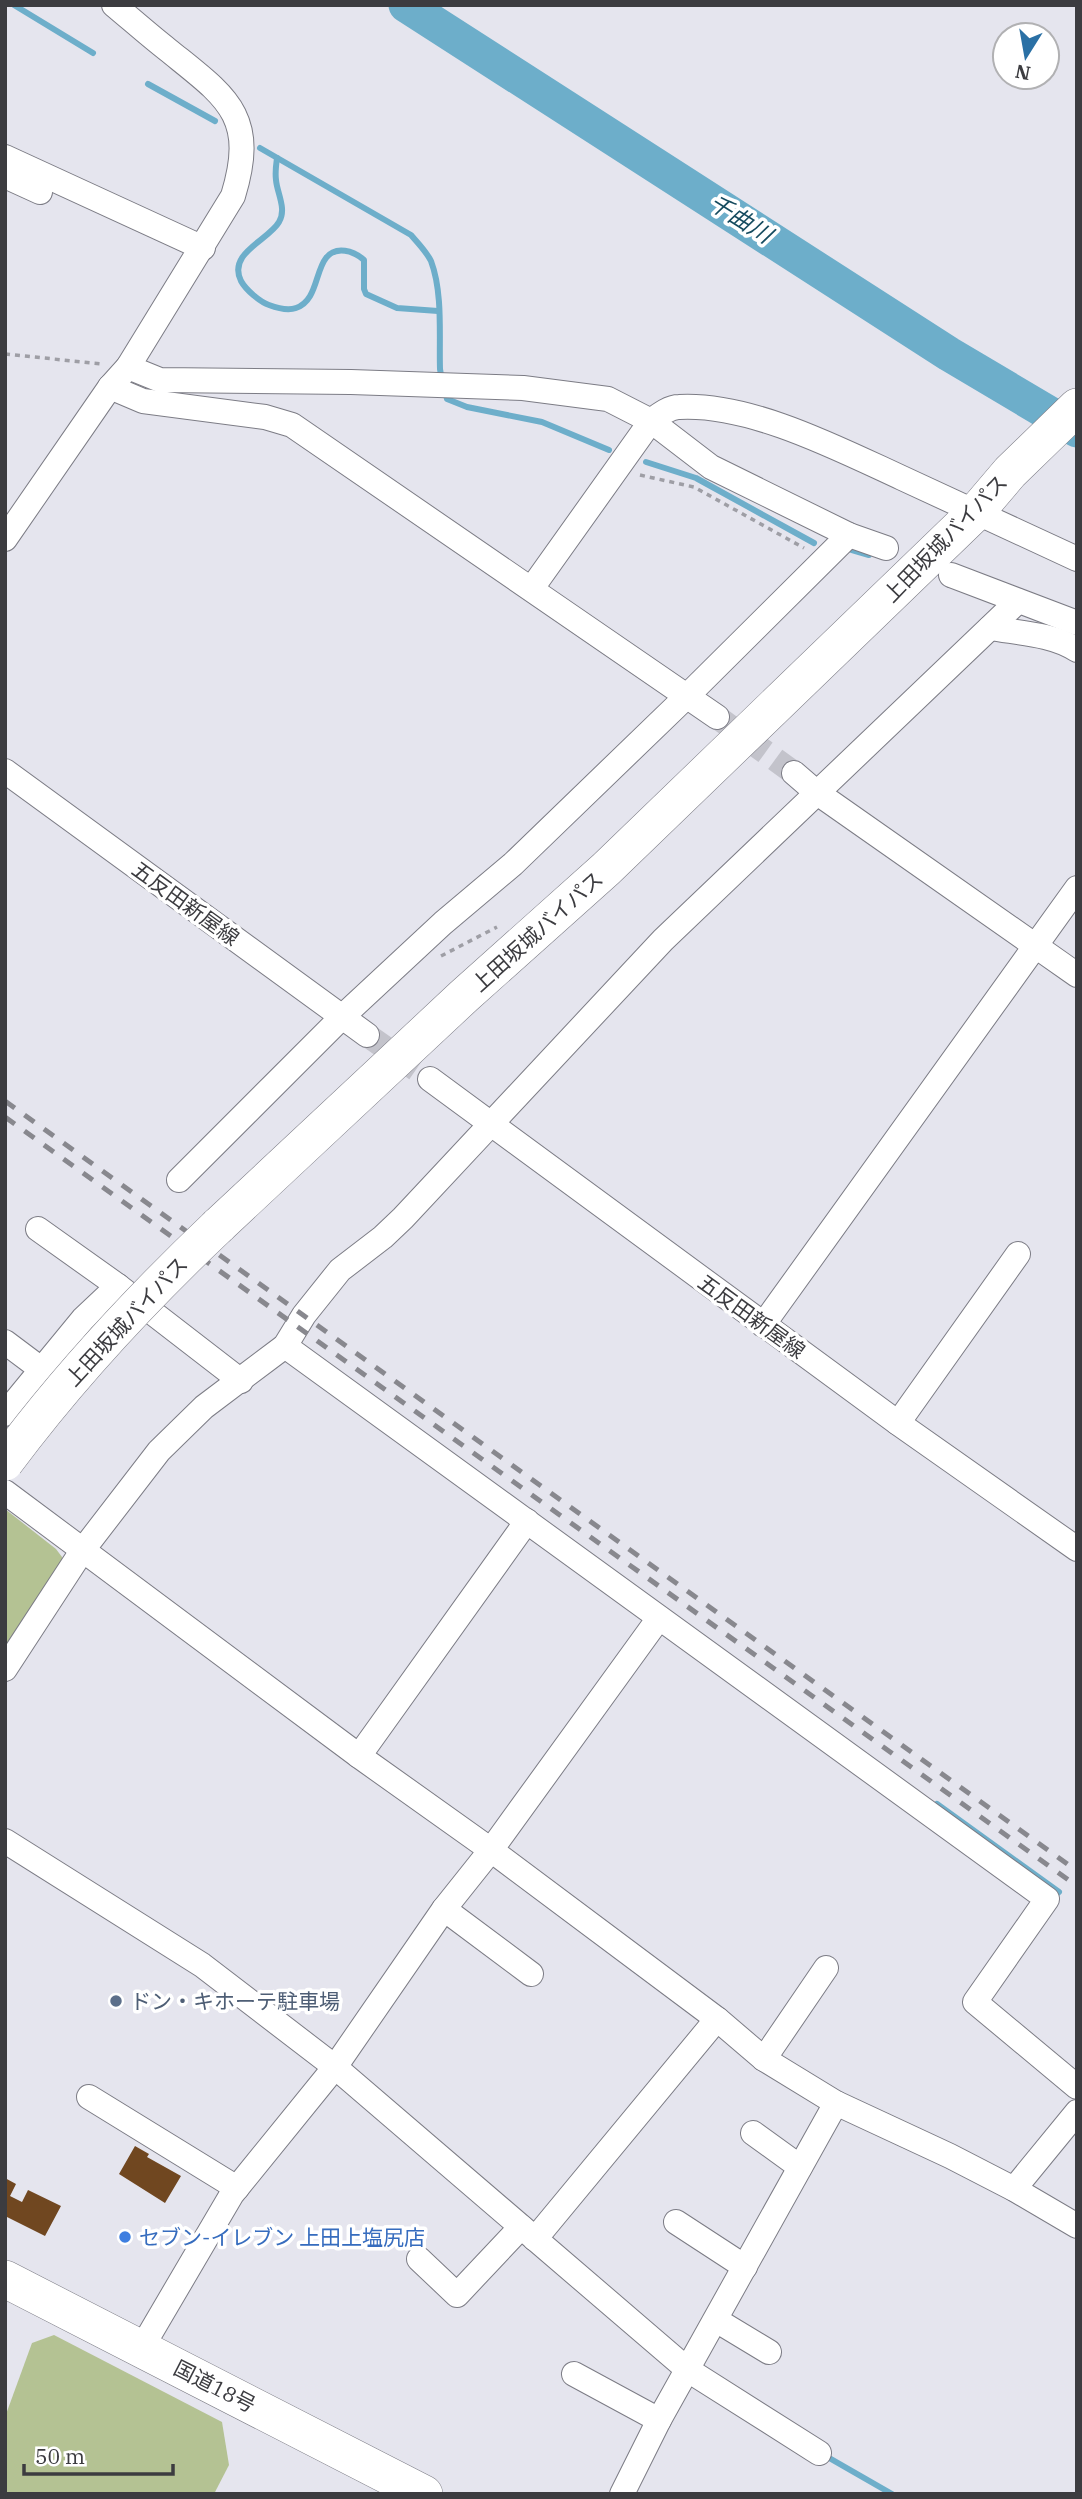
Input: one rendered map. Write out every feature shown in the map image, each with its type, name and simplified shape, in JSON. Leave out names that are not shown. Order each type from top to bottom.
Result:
[{"type":"highway","name":"上田坂城バイパス","points":[[5,1462],[94,1351],[159,1283],[464,996],[606,869],[976,512],[1010,472],[1077,407]]},
{"type":"highway","name":"国道18号","points":[[5,2279],[424,2494]]},
{"type":"street","points":[[7,533],[110,387],[128,367],[233,196],[241,170],[240,129],[228,102],[217,89],[114,5]]},
{"type":"street","points":[[5,158],[197,256]]},
{"type":"street","points":[[5,176],[145,238],[197,256]]},
{"type":"street","points":[[128,367],[160,380],[351,382],[523,388],[608,400],[651,421],[710,467],[849,535],[886,548]]},
{"type":"street","points":[[110,387],[143,401],[265,417],[292,425],[718,716]]},
{"type":"street","points":[[532,588],[651,421],[676,407],[708,408],[754,418],[822,441],[1077,559]]},
{"type":"street","points":[[180,1180],[343,1016],[443,923],[513,864],[849,535]]},
{"type":"street","points":[[951,575],[1077,622]]},
{"type":"street","points":[[5,1670],[82,1551],[159,1451],[204,1407],[285,1346],[304,1315],[340,1270],[403,1218],[663,940],[1018,601]]},
{"type":"street","points":[[990,628],[1053,639],[1077,650]]},
{"type":"street","name":"五反田新屋線","points":[[5,771],[367,1035]]},
{"type":"street","points":[[794,773],[816,792],[1077,975]]},
{"type":"street","points":[[763,1325],[1077,888]]},
{"type":"street","name":"五反田新屋線","points":[[430,1079],[763,1325],[1077,1549]]},
{"type":"street","points":[[38,1229],[118,1286],[241,1381]]},
{"type":"street","points":[[898,1423],[1018,1254]]},
{"type":"street","points":[[5,1414],[83,1319],[118,1286]]},
{"type":"street","points":[[5,1342],[41,1370]]},
{"type":"street","points":[[285,1346],[1047,1899],[975,2002],[1077,2087]]},
{"type":"street","points":[[5,1492],[359,1756],[491,1850],[717,2019],[764,2059],[836,2103],[950,2156],[1077,2226]]},
{"type":"street","points":[[359,1756],[527,1521]]},
{"type":"street","points":[[141,2348],[237,2188],[335,2067],[444,1909],[491,1850],[659,1618]]},
{"type":"street","points":[[5,1841],[202,1965],[335,2067],[688,2370],[819,2453]]},
{"type":"street","points":[[444,1909],[531,1974]]},
{"type":"street","points":[[764,2059],[826,1968]]},
{"type":"street","points":[[419,2259],[457,2295],[528,2233],[717,2019]]},
{"type":"street","points":[[89,2097],[237,2188]]},
{"type":"street","points":[[622,2494],[659,2420],[836,2103]]},
{"type":"street","points":[[1014,2189],[1077,2112]]},
{"type":"street","points":[[754,2133],[800,2167]]},
{"type":"street","points":[[676,2222],[745,2267]]},
{"type":"street","points":[[716,2320],[769,2352]]},
{"type":"street","points":[[575,2374],[659,2420]]},
{"type":"path","points":[[5,354],[128,367]]},
{"type":"path","points":[[616,470],[694,487],[824,559]]},
{"type":"path","points":[[439,958],[499,926]]},
{"type":"green space","points":[[5,1509],[56,1549],[62,1557],[63,1566],[5,1654]]},
{"type":"green space","points":[[54,2335],[222,2422],[229,2465],[214,2494],[5,2494],[5,2417],[32,2343]]},
{"type":"building","points":[[135,2146],[149,2154],[147,2157],[181,2176],[165,2203],[119,2174]]},
{"type":"building","points":[[5,2178],[16,2184],[10,2196],[22,2202],[28,2190],[61,2206],[45,2236],[5,2216]]},
{"type":"waterway","points":[[14,5],[93,53]]},
{"type":"waterway","name":"千曲川","points":[[406,5],[949,354],[1077,430]]},
{"type":"waterway","points":[[148,84],[215,121]]},
{"type":"waterway","points":[[260,148],[411,235],[424,250],[431,261],[437,287],[442,381]]},
{"type":"waterway","points":[[277,158],[276,177],[282,206],[281,217],[274,229],[244,255],[238,271],[241,281],[250,292],[272,306],[296,308],[312,293],[326,258],[335,252],[345,251],[364,260],[366,294],[397,308],[438,311]]},
{"type":"waterway","points":[[445,391],[447,399],[467,407],[542,422],[609,450]]},
{"type":"waterway","points":[[646,462],[696,478],[814,543]]},
{"type":"waterway","points":[[852,550],[869,555]]},
{"type":"waterway","points":[[937,1804],[1059,1892],[1057,1894]]},
{"type":"waterway","points":[[824,2455],[892,2494]]},
{"type":"tunnel","points":[[717,717],[794,773]]},
{"type":"tunnel","points":[[367,1035],[430,1079]]},
{"type":"railway","points":[[5,1101],[1077,1871]]},
{"type":"railway","points":[[5,1117],[1077,1886]]},
{"type":"place","name":"ドン・キホーテ駐車場","points":[[116,2001]]},
{"type":"place","name":"セブン-イレブン 上田上塩尻店","points":[[125,2237]]}]
